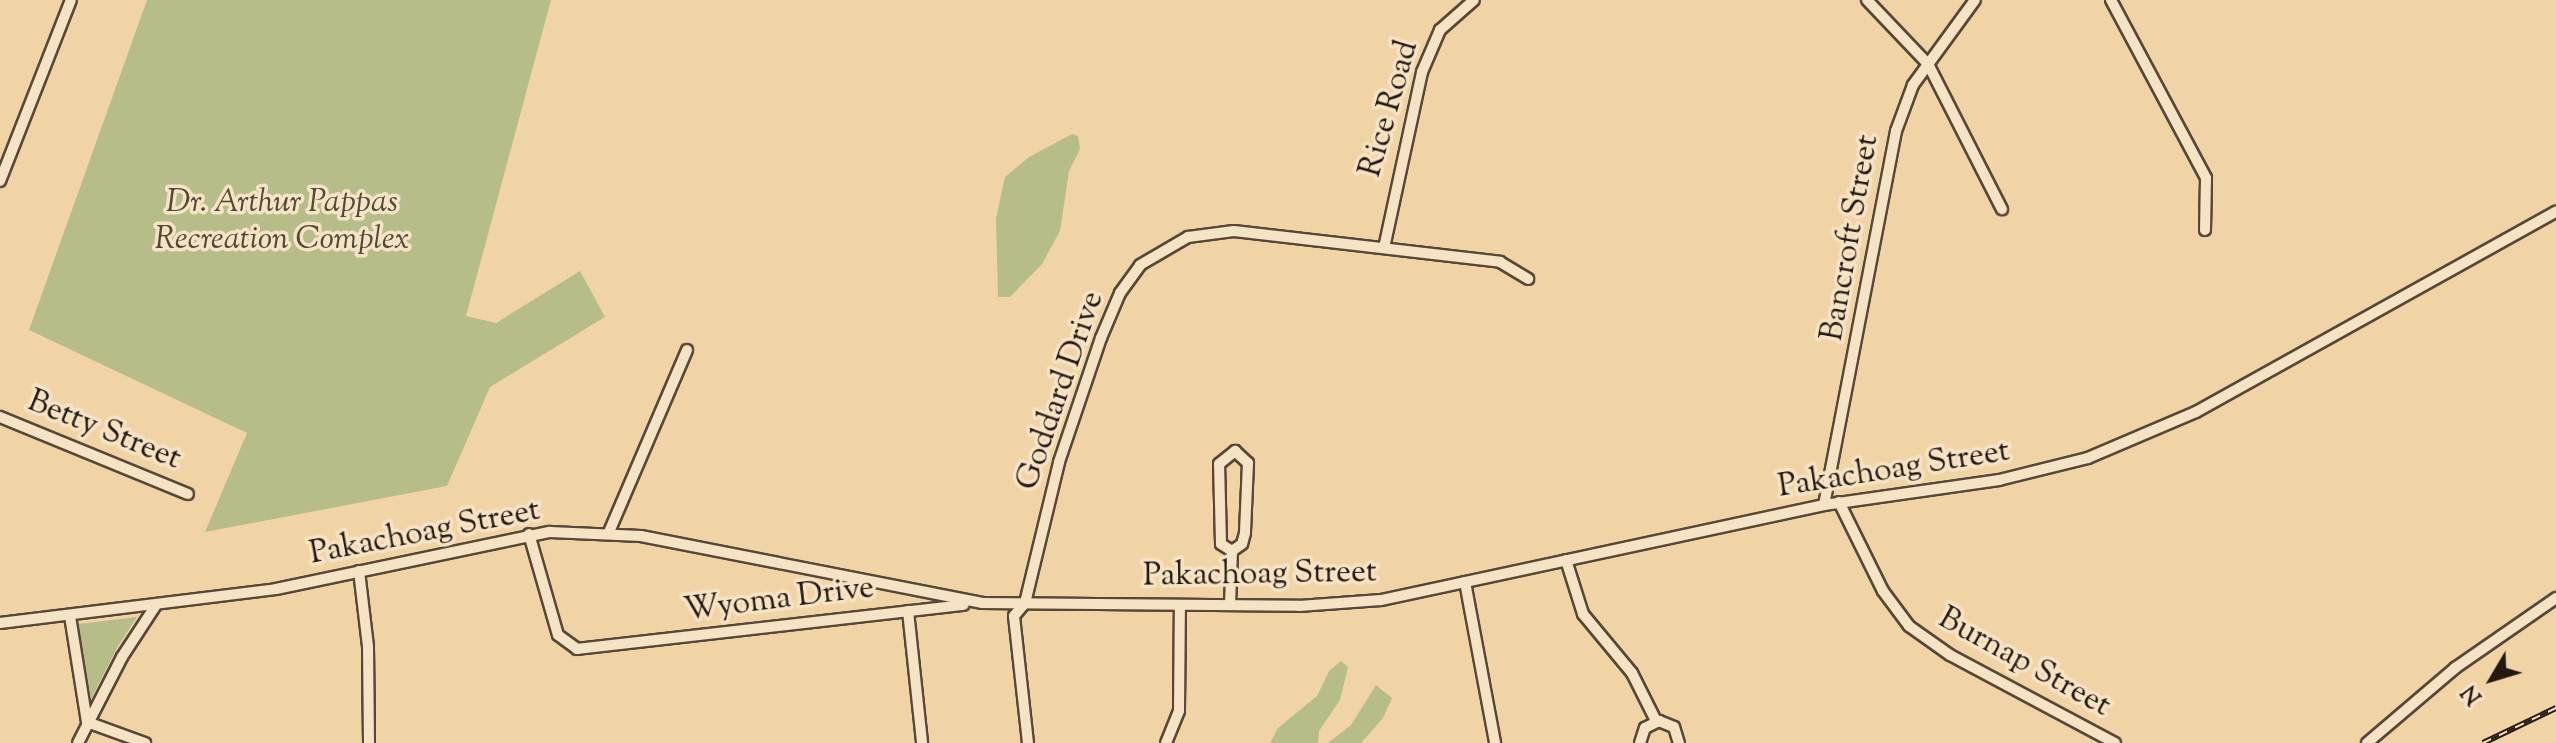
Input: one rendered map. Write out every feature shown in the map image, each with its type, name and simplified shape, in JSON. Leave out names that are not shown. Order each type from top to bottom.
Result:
[{"type":"street","points":[[0,181],[71,0]]},
{"type":"street","name":"Rice Road","points":[[1384,248],[1422,72],[1440,30],[1474,0]]},
{"type":"street","points":[[1867,0],[1928,64],[2002,209]]},
{"type":"street","name":"Bancroft Street","points":[[1824,505],[1896,131],[1907,97],[1975,0]]},
{"type":"street","points":[[2111,0],[2206,178],[2205,230]]},
{"type":"street","name":"Pakachoag Street","points":[[0,623],[276,589],[529,534],[609,532],[982,603],[1347,605],[1839,502],[2019,477],[2145,437],[2556,212]]},
{"type":"street","name":"Goddard Drive","points":[[1028,743],[1014,616],[1025,603],[1063,448],[1110,315],[1140,265],[1178,241],[1222,231],[1500,262],[1528,279]]},
{"type":"street","points":[[609,532],[687,350]]},
{"type":"street","name":"Betty Street","points":[[0,417],[188,494]]},
{"type":"street","points":[[1235,451],[1248,463],[1245,533],[1242,544],[1232,551],[1221,544],[1219,464],[1235,451]]},
{"type":"street","name":"Burnap Street","points":[[1839,502],[1883,591],[1909,626],[1950,655],[2115,743]]},
{"type":"street","name":"Wyoma Drive","points":[[529,534],[560,639],[582,649],[982,603]]},
{"type":"street","points":[[1230,605],[1232,551]]},
{"type":"street","points":[[1566,560],[1583,614],[1639,682],[1656,721],[1674,727],[1679,743]]},
{"type":"street","points":[[359,571],[368,647],[369,743]]},
{"type":"street","points":[[1465,582],[1495,743]]},
{"type":"street","points":[[2367,743],[2455,668],[2556,598]]},
{"type":"street","points":[[78,743],[87,722],[156,605]]},
{"type":"street","points":[[1166,743],[1179,711],[1180,605]]},
{"type":"street","points":[[908,611],[922,743]]},
{"type":"street","points":[[70,616],[87,722]]},
{"type":"street","points":[[1640,743],[1643,730],[1656,721]]},
{"type":"street","points":[[87,722],[145,743]]},
{"type":"green space","name":"Dr. Arthur Pappas Recreation Complex","points":[[147,0],[551,0],[466,316],[496,323],[580,271],[605,317],[490,387],[447,486],[205,532],[247,433],[29,330]]},
{"type":"green space","points":[[1072,134],[1078,136],[1080,149],[1069,171],[1060,231],[1042,264],[1010,297],[998,297],[996,218],[1005,177],[1029,157]]},
{"type":"green space","points":[[137,617],[118,646],[91,699],[78,624]]},
{"type":"green space","points":[[1341,661],[1348,667],[1340,700],[1319,731],[1318,743],[1270,743],[1278,728],[1317,696],[1329,671]]},
{"type":"green space","points":[[1376,685],[1392,698],[1383,718],[1361,743],[1328,743],[1351,725]]},
{"type":"railway","points":[[2483,743],[2556,708]]}]
